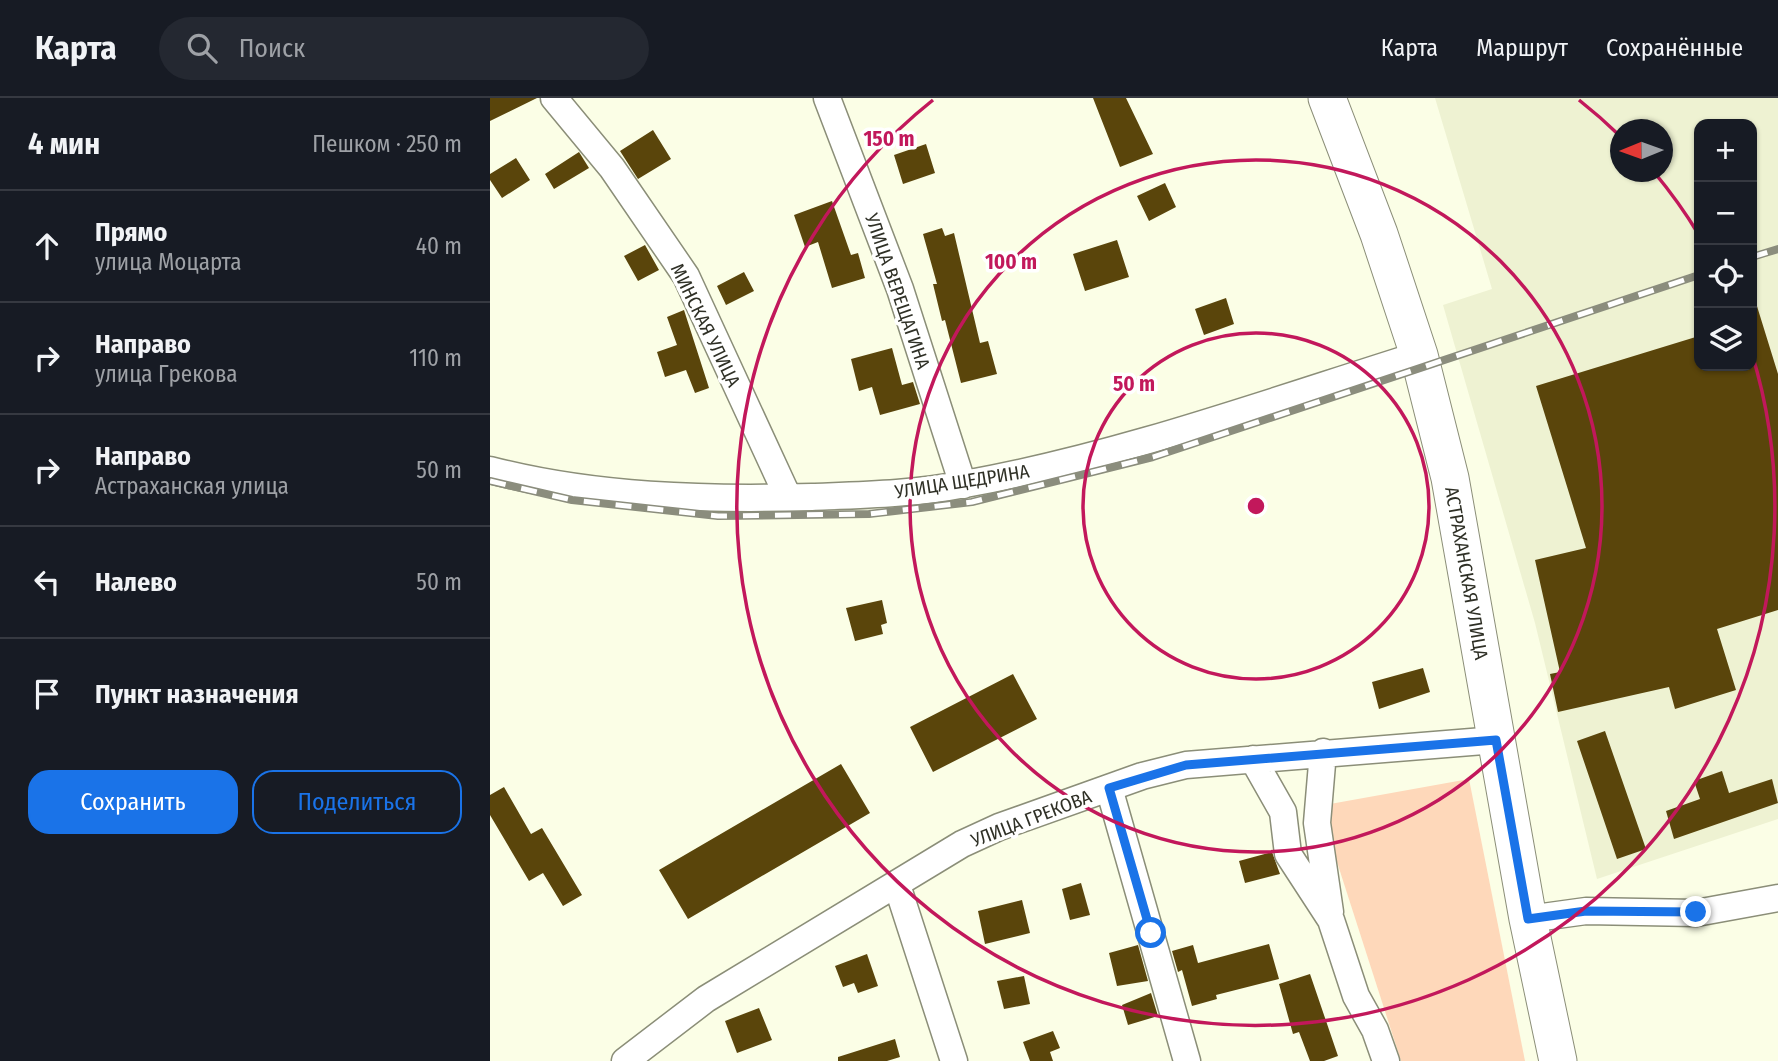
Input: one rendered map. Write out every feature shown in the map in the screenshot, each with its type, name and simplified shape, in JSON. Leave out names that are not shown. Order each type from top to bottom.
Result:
[{"type":"main road","name":"АСТРАХАНСКАЯ УЛИЦА","points":[[1327,98],[1379,234],[1419,355],[1450,478],[1528,919],[1558,1061]]},
{"type":"street","name":"МИНСКАЯ УЛИЦА","points":[[554,98],[612,168],[686,276],[788,498]]},
{"type":"street","name":"УЛИЦА ВЕРЕЩАГИНА","points":[[827,98],[900,289],[963,485]]},
{"type":"street","name":"УЛИЦА ЩЕДРИНА","points":[[490,470],[568,485],[670,495],[788,498],[864,495],[963,485],[1064,463],[1181,430],[1419,355]]},
{"type":"street","name":"УЛИЦА ГРЕКОВА","points":[[625,1061],[706,999],[962,844],[1109,788],[1186,765],[1496,740]]},
{"type":"street","points":[[1323,752],[1317,823],[1331,920],[1356,996],[1375,1030],[1386,1061]]},
{"type":"street","points":[[1253,759],[1283,811],[1287,854],[1331,920]]},
{"type":"street","points":[[1109,788],[1187,1061]]},
{"type":"street","points":[[897,885],[954,1061]]},
{"type":"street","points":[[1528,919],[1586,911],[1696,912],[1778,898]]},
{"type":"shaded area","points":[[1435,98],[1778,98],[1778,819],[1597,879],[1535,623],[1443,305],[1492,289]]},
{"type":"shaded area","points":[[1469,779],[1525,1061],[1401,1061],[1319,806]]},
{"type":"building","points":[[490,98],[537,98],[490,121]]},
{"type":"building","points":[[1093,98],[1126,98],[1153,154],[1120,167]]},
{"type":"building","points":[[653,130],[671,159],[638,179],[620,151]]},
{"type":"building","points":[[926,144],[935,173],[903,184],[894,155]]},
{"type":"building","points":[[579,152],[589,168],[554,189],[545,174]]},
{"type":"building","points":[[516,158],[530,180],[502,198],[490,180],[490,174]]},
{"type":"building","points":[[1165,183],[1176,207],[1149,221],[1137,196]]},
{"type":"building","points":[[832,201],[851,255],[858,253],[865,278],[832,288],[818,242],[805,247],[794,215]]},
{"type":"building","points":[[942,228],[945,236],[954,233],[980,343],[988,341],[997,374],[961,383],[945,320],[942,321],[933,284],[937,284],[923,234]]},
{"type":"building","points":[[1117,240],[1129,277],[1085,291],[1073,254]]},
{"type":"building","points":[[645,245],[659,270],[638,281],[624,256]]},
{"type":"building","points":[[744,272],[754,291],[726,305],[717,286]]},
{"type":"building","points":[[1226,298],[1234,324],[1204,335],[1195,309]]},
{"type":"building","points":[[1757,306],[1778,374],[1778,610],[1717,629],[1736,690],[1675,709],[1669,687],[1558,712],[1550,674],[1560,672],[1535,560],[1586,548],[1536,386],[1694,338],[1694,371],[1757,371]]},
{"type":"building","points":[[684,310],[709,388],[695,393],[686,370],[665,377],[657,352],[677,345],[667,317]]},
{"type":"building","points":[[892,348],[902,385],[913,382],[920,404],[880,415],[872,387],[859,391],[851,359]]},
{"type":"building","points":[[882,600],[887,623],[881,625],[883,634],[855,641],[846,608]]},
{"type":"building","points":[[1423,668],[1430,692],[1379,709],[1372,682]]},
{"type":"building","points":[[1013,674],[1037,719],[933,772],[910,727]]},
{"type":"building","points":[[1605,731],[1646,849],[1617,859],[1577,741]]},
{"type":"building","points":[[841,764],[870,813],[688,919],[659,870]]},
{"type":"building","points":[[1722,771],[1729,793],[1772,779],[1778,803],[1674,839],[1666,811],[1700,799],[1694,781]]},
{"type":"building","points":[[504,787],[531,834],[542,828],[582,895],[563,906],[543,873],[529,881],[490,815],[490,795]]},
{"type":"building","points":[[1272,852],[1280,874],[1245,883],[1239,861]]},
{"type":"building","points":[[1081,883],[1090,915],[1070,920],[1062,889]]},
{"type":"building","points":[[1022,900],[1030,933],[985,944],[978,911]]},
{"type":"building","points":[[1269,944],[1279,979],[1216,995],[1217,999],[1192,1006],[1182,970],[1178,972],[1172,951],[1193,945],[1198,963]]},
{"type":"building","points":[[1138,945],[1148,981],[1117,986],[1109,953]]},
{"type":"building","points":[[867,954],[878,986],[858,993],[854,983],[843,987],[835,966]]},
{"type":"building","points":[[1310,974],[1338,1056],[1324,1061],[1310,1061],[1299,1032],[1293,1034],[1279,984]]},
{"type":"building","points":[[1024,976],[1030,1004],[1004,1009],[997,981]]},
{"type":"building","points":[[1151,993],[1158,1016],[1128,1025],[1122,1005]]},
{"type":"building","points":[[759,1008],[772,1040],[737,1053],[725,1021]]},
{"type":"building","points":[[1053,1031],[1060,1048],[1050,1052],[1053,1061],[1030,1061],[1023,1042]]},
{"type":"building","points":[[895,1039],[900,1057],[887,1061],[838,1061],[838,1057]]},
{"type":"railway","points":[[1757,255],[1778,249]]},
{"type":"railway","points":[[490,481],[572,500],[718,516],[869,514],[972,502],[1153,457],[1694,277]]},
{"type":"route","points":[[1151,933],[1109,788],[1186,765],[1496,740],[1528,919],[1586,911],[1696,912]]}]
